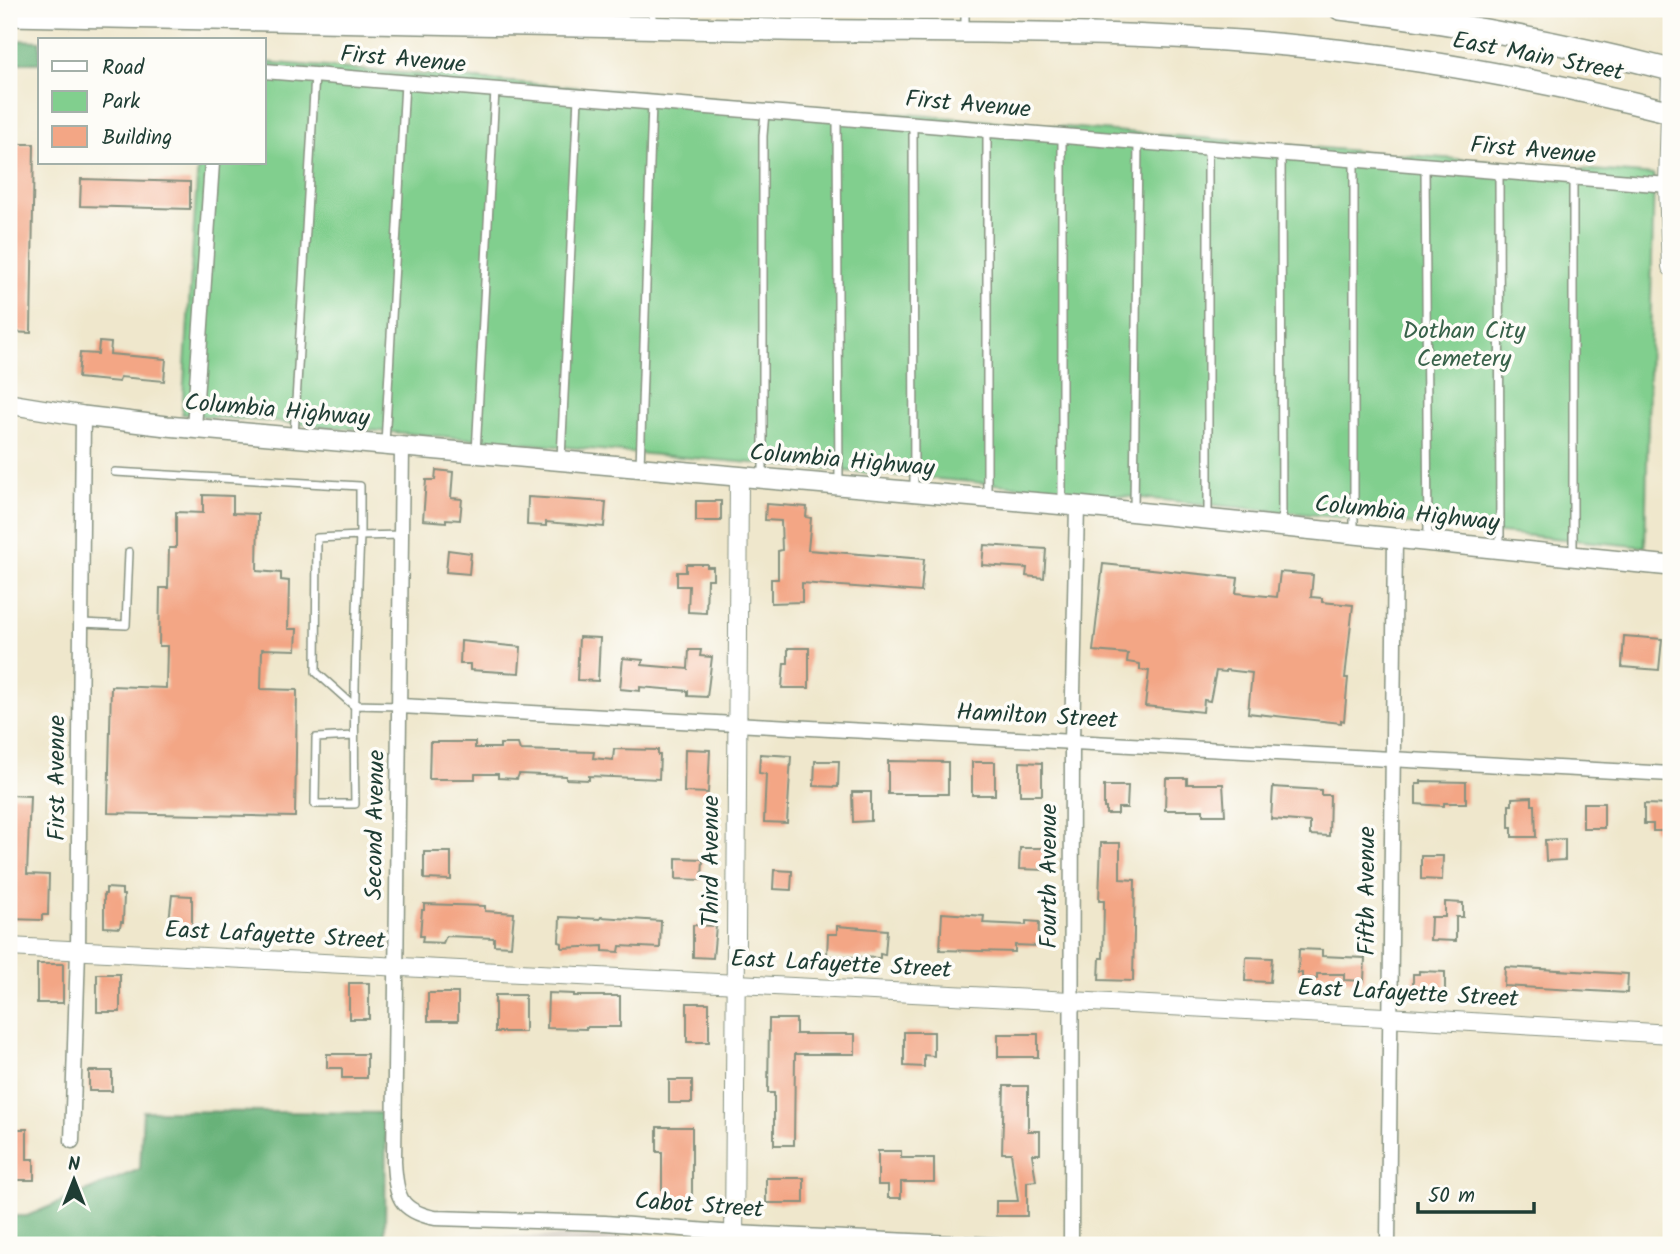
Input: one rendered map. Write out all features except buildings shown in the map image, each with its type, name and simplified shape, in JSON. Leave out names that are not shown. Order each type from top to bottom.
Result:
[{"type":"main road","name":"East Main Street","points":[[1340,9],[1465,26],[1548,41],[1671,72]]},
{"type":"main road","name":"East Main Street","points":[[9,15],[652,18],[965,33],[1157,37],[1315,48],[1459,67],[1671,111]]},
{"type":"main road","name":"Columbia Highway","points":[[9,404],[83,416],[194,428],[1070,505],[1671,566]]},
{"type":"street","name":"First Avenue","points":[[266,71],[1670,183]]},
{"type":"street","points":[[1671,72],[1671,267]]},
{"type":"street","points":[[194,428],[212,164]]},
{"type":"street","name":"First Avenue","points":[[72,1141],[78,950],[83,416]]},
{"type":"street","name":"Second Avenue","points":[[393,446],[401,535],[394,1162],[395,1180],[402,1203]]},
{"type":"street","name":"Third Avenue","points":[[734,1239],[739,476]]},
{"type":"street","name":"Fourth Avenue","points":[[1070,505],[1071,1245]]},
{"type":"street","name":"Fifth Avenue","points":[[1388,1245],[1395,537]]},
{"type":"street","name":"Hamilton Street","points":[[400,706],[1671,774]]},
{"type":"street","name":"East Lafayette Street","points":[[9,947],[1389,1017],[1671,1034]]},
{"type":"street","name":"Cabot Street","points":[[402,1203],[416,1214],[435,1218],[605,1223],[734,1239],[998,1245]]},
{"type":"lane","points":[[965,9],[965,33]]},
{"type":"lane","points":[[293,437],[314,75]]},
{"type":"lane","points":[[393,446],[405,83]]},
{"type":"lane","points":[[477,453],[495,90]]},
{"type":"lane","points":[[561,461],[578,97]]},
{"type":"lane","points":[[640,467],[652,103]]},
{"type":"lane","points":[[763,478],[765,112]]},
{"type":"lane","points":[[837,118],[839,485]]},
{"type":"lane","points":[[913,124],[914,492]]},
{"type":"lane","points":[[987,130],[987,498]]},
{"type":"lane","points":[[1062,136],[1070,505]]},
{"type":"lane","points":[[1134,512],[1138,142]]},
{"type":"lane","points":[[1208,148],[1208,519]]},
{"type":"lane","points":[[1281,153],[1282,526]]},
{"type":"lane","points":[[1354,159],[1354,533]]},
{"type":"lane","points":[[1425,165],[1428,540]]},
{"type":"lane","points":[[1499,171],[1500,548]]},
{"type":"lane","points":[[1573,177],[1573,556]]},
{"type":"lane","points":[[115,472],[360,486],[353,705],[354,736],[355,804],[315,804],[316,738],[354,736]]},
{"type":"lane","points":[[400,706],[353,705],[316,672],[317,538],[401,535]]},
{"type":"lane","points":[[81,623],[126,625],[129,552]]},
{"type":"shaded area","points":[[385,1234],[714,1239],[724,1245],[381,1245]]},
{"type":"green space","points":[[9,40],[38,41],[38,63],[9,63]]},
{"type":"green space","name":"Dothan City Cemetery","points":[[266,62],[1654,175],[1645,547],[1018,486],[182,414],[198,164],[266,164]]},
{"type":"green space","points":[[143,1111],[386,1113],[385,1234],[381,1245],[9,1245],[9,1216],[27,1216],[140,1169]]}]
